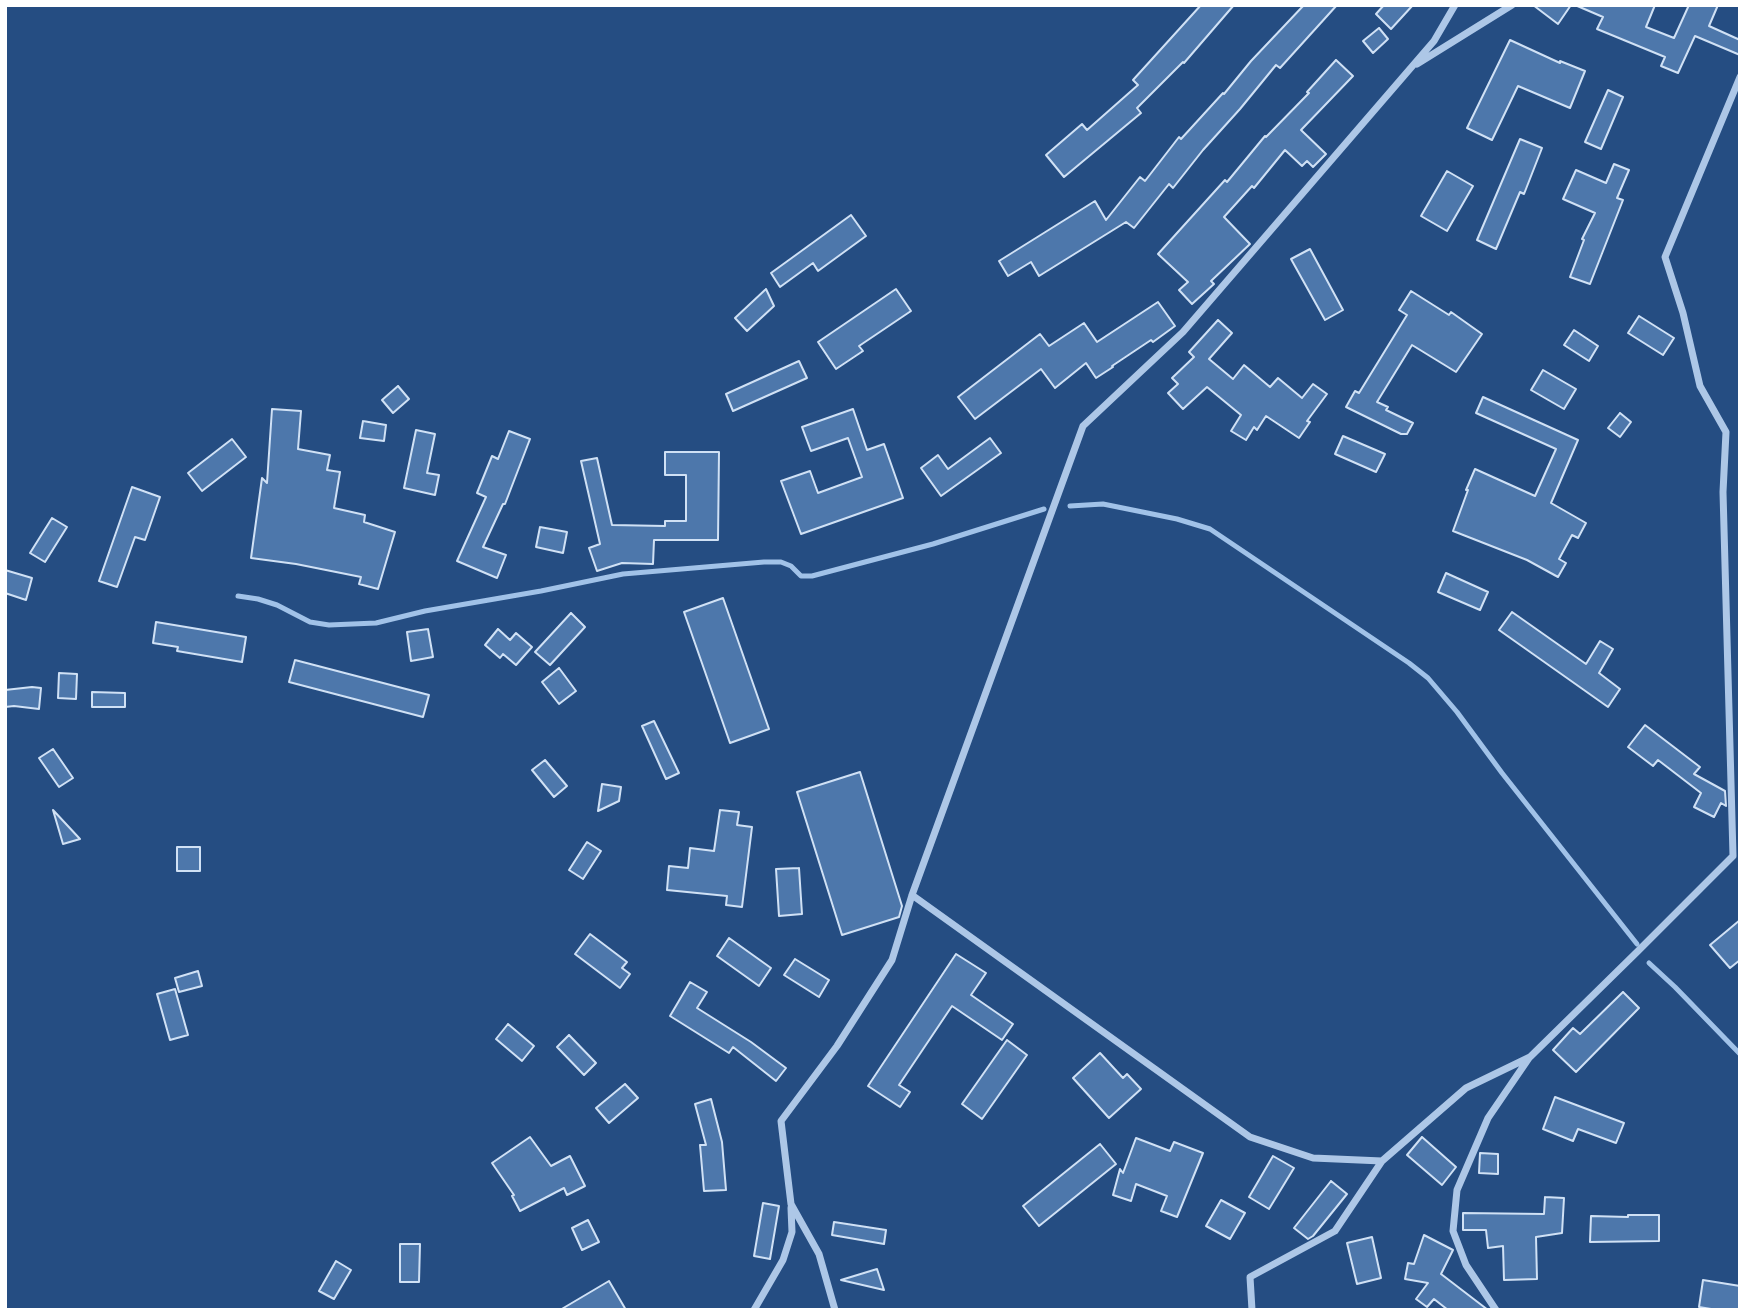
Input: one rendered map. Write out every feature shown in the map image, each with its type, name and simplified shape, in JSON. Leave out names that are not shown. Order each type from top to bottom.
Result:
[{"type":"street","points":[[754,1310],[783,1260],[792,1232],[780,1121],[837,1046],[892,960],[912,895],[1083,426],[1183,332],[1434,41],[1455,5]]},
{"type":"street","points":[[1410,68],[1512,5]]},
{"type":"street","points":[[1496,1310],[1466,1265],[1453,1231],[1457,1190],[1488,1118],[1530,1057],[1733,856],[1723,492],[1726,432],[1700,386],[1683,313],[1665,257],[1740,76]]},
{"type":"street","points":[[1733,856],[1740,862]]},
{"type":"street","points":[[912,895],[1250,1137],[1313,1158],[1382,1161]]},
{"type":"street","points":[[1252,1310],[1250,1277],[1335,1231],[1382,1161],[1466,1088],[1530,1057]]},
{"type":"street","points":[[791,1204],[819,1254],[835,1310]]},
{"type":"building","points":[[1201,5],[1234,5],[1184,63],[1137,108],[1141,113],[1064,177],[1046,155],[1082,124],[1087,130],[1138,85],[1133,80]]},
{"type":"building","points":[[1304,5],[1337,5],[1280,68],[1276,65],[1173,188],[1169,184],[1134,228],[1126,222],[1039,276],[1031,262],[1008,276],[999,261],[1095,201],[1106,220],[1140,177],[1145,181],[1179,137],[1181,139],[1224,94]]},
{"type":"building","points":[[1384,5],[1413,5],[1391,29],[1376,14]]},
{"type":"building","points":[[1533,5],[1571,5],[1558,24]]},
{"type":"building","points":[[1575,5],[1655,5],[1646,27],[1674,38],[1689,5],[1718,5],[1709,26],[1740,40],[1740,55],[1695,36],[1678,73],[1661,66],[1665,57],[1597,29],[1603,17]]},
{"type":"building","points":[[1379,28],[1388,39],[1373,53],[1363,41]]},
{"type":"building","points":[[1510,40],[1560,63],[1585,71],[1570,108],[1518,86],[1492,140],[1467,128]]},
{"type":"building","points":[[1336,60],[1353,76],[1301,130],[1326,154],[1313,167],[1307,161],[1302,166],[1285,150],[1254,188],[1252,186],[1224,217],[1250,244],[1211,281],[1214,284],[1192,304],[1179,290],[1188,282],[1158,254],[1225,180],[1227,182],[1265,136],[1309,93],[1307,92]]},
{"type":"building","points":[[1608,90],[1623,97],[1601,149],[1585,142]]},
{"type":"building","points":[[1520,139],[1542,148],[1524,194],[1520,192],[1496,249],[1477,240]]},
{"type":"building","points":[[1614,164],[1629,170],[1617,198],[1623,200],[1590,284],[1570,277],[1584,240],[1582,239],[1595,213],[1563,199],[1576,170],[1606,183]]},
{"type":"building","points":[[1447,171],[1473,186],[1447,231],[1421,216]]},
{"type":"building","points":[[851,215],[866,236],[818,271],[813,263],[780,287],[771,273]]},
{"type":"building","points":[[1310,249],[1343,310],[1325,320],[1291,259]]},
{"type":"building","points":[[766,289],[774,306],[747,331],[735,318]]},
{"type":"building","points":[[896,289],[911,311],[859,346],[863,351],[836,369],[818,342]]},
{"type":"building","points":[[1411,291],[1449,315],[1451,312],[1482,334],[1456,372],[1412,345],[1377,402],[1388,407],[1386,410],[1413,423],[1407,434],[1401,434],[1346,407],[1355,391],[1359,393],[1407,315],[1399,310]]},
{"type":"building","points":[[1158,302],[1175,326],[1096,378],[1086,363],[1055,388],[1041,369],[975,419],[958,397],[1040,334],[1049,346],[1084,323],[1097,342]]},
{"type":"building","points":[[1639,316],[1674,338],[1663,355],[1628,333]]},
{"type":"building","points":[[1218,320],[1232,333],[1209,359],[1233,379],[1244,365],[1270,387],[1278,378],[1302,398],[1313,384],[1327,394],[1307,421],[1310,422],[1299,438],[1266,416],[1257,430],[1254,427],[1246,440],[1231,431],[1241,415],[1207,387],[1183,409],[1168,393],[1178,384],[1172,378],[1194,357],[1189,352]]},
{"type":"building","points":[[1574,330],[1598,346],[1589,361],[1564,345]]},
{"type":"building","points":[[799,361],[807,378],[733,411],[726,394]]},
{"type":"building","points":[[1543,370],[1576,389],[1564,409],[1531,390]]},
{"type":"building","points":[[398,386],[409,399],[393,413],[382,400]]},
{"type":"building","points":[[1483,397],[1578,440],[1551,503],[1586,523],[1578,538],[1572,535],[1559,559],[1566,563],[1558,577],[1527,560],[1453,531],[1475,469],[1535,496],[1556,449],[1476,413]]},
{"type":"building","points":[[272,409],[301,411],[298,449],[330,455],[327,470],[340,472],[334,508],[365,515],[364,522],[395,532],[378,589],[359,584],[361,577],[251,558],[262,478],[267,483]]},
{"type":"building","points":[[853,409],[867,450],[884,444],[903,498],[801,534],[781,481],[810,471],[818,493],[862,477],[848,438],[811,451],[802,427]]},
{"type":"building","points":[[1620,413],[1631,422],[1620,437],[1608,428]]},
{"type":"building","points":[[363,421],[386,425],[384,441],[360,438]]},
{"type":"building","points":[[416,430],[435,434],[427,473],[439,475],[435,495],[404,488]]},
{"type":"building","points":[[509,431],[530,439],[505,504],[483,547],[506,555],[497,578],[457,561],[486,497],[477,493],[492,456],[498,459]]},
{"type":"building","points":[[1343,436],[1385,454],[1376,472],[1335,454]]},
{"type":"building","points":[[990,438],[1001,453],[941,496],[921,468],[938,455],[948,469]]},
{"type":"building","points":[[232,439],[246,457],[202,491],[188,473]]},
{"type":"building","points":[[665,452],[719,452],[718,540],[654,540],[653,564],[622,563],[597,571],[589,548],[600,544],[581,461],[597,458],[612,525],[665,526],[665,521],[686,521],[686,475],[665,475]]},
{"type":"building","points":[[132,487],[160,497],[145,540],[135,537],[117,587],[99,581]]},
{"type":"building","points":[[52,518],[67,527],[45,562],[30,553]]},
{"type":"building","points":[[540,527],[567,532],[563,553],[536,547]]},
{"type":"building","points":[[5,570],[32,578],[26,600],[5,593]]},
{"type":"building","points":[[1446,573],[1488,592],[1480,610],[1438,592]]},
{"type":"building","points":[[723,598],[769,729],[730,743],[684,612]]},
{"type":"building","points":[[1512,612],[1586,664],[1600,641],[1613,649],[1599,673],[1620,689],[1608,707],[1499,630]]},
{"type":"building","points":[[571,613],[585,627],[550,665],[535,652]]},
{"type":"building","points":[[156,622],[246,637],[242,662],[177,651],[178,647],[153,643]]},
{"type":"building","points":[[428,629],[433,657],[411,661],[407,632]]},
{"type":"building","points":[[498,629],[510,640],[516,633],[532,647],[516,665],[503,654],[500,658],[485,645]]},
{"type":"building","points":[[295,660],[429,695],[423,717],[289,682]]},
{"type":"building","points":[[559,668],[576,691],[559,704],[542,682]]},
{"type":"building","points":[[59,673],[77,674],[76,699],[58,698]]},
{"type":"building","points":[[41,688],[39,709],[5,707],[5,690]]},
{"type":"building","points":[[92,692],[125,693],[125,707],[92,707]]},
{"type":"building","points":[[654,721],[679,773],[666,779],[642,726]]},
{"type":"building","points":[[1645,725],[1700,767],[1694,774],[1725,791],[1726,806],[1721,803],[1714,817],[1694,807],[1701,793],[1658,760],[1653,766],[1628,747]]},
{"type":"building","points":[[53,749],[73,778],[59,787],[39,758]]},
{"type":"building","points":[[545,760],[567,786],[554,797],[532,770]]},
{"type":"building","points":[[860,772],[902,906],[899,917],[842,935],[797,792]]},
{"type":"building","points":[[602,784],[621,787],[619,801],[598,811]]},
{"type":"building","points":[[53,810],[80,839],[63,844]]},
{"type":"building","points":[[720,810],[739,812],[737,825],[752,827],[742,907],[726,905],[727,896],[667,890],[669,866],[688,868],[690,848],[714,851]]},
{"type":"building","points":[[587,842],[601,851],[583,879],[569,870]]},
{"type":"building","points":[[177,847],[200,847],[200,871],[177,871]]},
{"type":"building","points":[[799,868],[802,914],[779,916],[776,869]]},
{"type":"building","points":[[1740,920],[1740,960],[1730,968],[1710,945]]},
{"type":"building","points":[[590,934],[627,962],[622,968],[630,974],[620,988],[575,954]]},
{"type":"building","points":[[729,938],[771,968],[759,986],[717,956]]},
{"type":"building","points":[[956,954],[986,973],[971,995],[1013,1024],[1002,1040],[952,1006],[899,1085],[910,1092],[900,1107],[868,1086]]},
{"type":"building","points":[[795,959],[829,980],[819,997],[784,975]]},
{"type":"building","points":[[198,971],[202,986],[179,992],[175,978]]},
{"type":"building","points":[[690,982],[707,992],[697,1008],[786,1068],[776,1081],[733,1047],[729,1053],[670,1016]]},
{"type":"building","points":[[175,989],[188,1035],[170,1040],[157,994]]},
{"type":"building","points":[[1623,992],[1639,1008],[1576,1072],[1553,1050],[1573,1028],[1580,1034]]},
{"type":"building","points":[[508,1024],[534,1046],[522,1061],[496,1039]]},
{"type":"building","points":[[569,1035],[596,1063],[584,1075],[557,1047]]},
{"type":"building","points":[[1007,1040],[1027,1055],[982,1119],[962,1104]]},
{"type":"building","points":[[1100,1053],[1123,1078],[1127,1074],[1141,1089],[1109,1118],[1073,1078]]},
{"type":"building","points":[[625,1084],[638,1098],[609,1123],[596,1108]]},
{"type":"building","points":[[1555,1097],[1624,1123],[1616,1143],[1578,1129],[1573,1141],[1543,1129]]},
{"type":"building","points":[[711,1099],[722,1142],[726,1190],[704,1191],[700,1145],[706,1145],[695,1104]]},
{"type":"building","points":[[530,1137],[551,1166],[570,1156],[585,1186],[567,1195],[564,1188],[520,1211],[512,1196],[514,1195],[492,1163]]},
{"type":"building","points":[[1422,1137],[1456,1167],[1442,1185],[1407,1155]]},
{"type":"building","points":[[1136,1138],[1170,1151],[1174,1142],[1203,1153],[1177,1217],[1161,1211],[1167,1196],[1136,1184],[1131,1201],[1113,1195],[1120,1169],[1123,1173]]},
{"type":"building","points":[[1100,1144],[1116,1164],[1039,1226],[1023,1206]]},
{"type":"building","points":[[1480,1153],[1498,1154],[1498,1174],[1479,1173]]},
{"type":"building","points":[[1273,1156],[1294,1168],[1269,1209],[1249,1197]]},
{"type":"building","points":[[1331,1181],[1347,1194],[1308,1239],[1294,1228]]},
{"type":"building","points":[[1545,1197],[1564,1198],[1562,1233],[1536,1237],[1537,1279],[1504,1280],[1503,1246],[1488,1248],[1486,1230],[1463,1230],[1463,1213],[1544,1214]]},
{"type":"building","points":[[1221,1200],[1245,1213],[1230,1239],[1206,1226]]},
{"type":"building","points":[[763,1203],[779,1206],[770,1259],[754,1256]]},
{"type":"building","points":[[1659,1215],[1659,1241],[1590,1242],[1591,1216]]},
{"type":"building","points":[[588,1220],[599,1242],[582,1250],[572,1228]]},
{"type":"building","points":[[834,1222],[886,1230],[884,1244],[832,1235]]},
{"type":"building","points":[[1424,1235],[1453,1250],[1441,1274],[1488,1310],[1448,1310],[1434,1299],[1427,1307],[1416,1299],[1428,1283],[1405,1279],[1408,1263],[1414,1264]]},
{"type":"building","points":[[1372,1237],[1381,1278],[1357,1284],[1347,1243]]},
{"type":"building","points":[[400,1244],[420,1244],[419,1282],[400,1282]]},
{"type":"building","points":[[336,1261],[351,1270],[334,1299],[319,1291]]},
{"type":"building","points":[[877,1269],[884,1290],[841,1280]]},
{"type":"building","points":[[1703,1280],[1740,1286],[1740,1310],[1699,1307]]},
{"type":"building","points":[[609,1281],[626,1310],[560,1310]]},
{"type":"waterway","points":[[1070,506],[1103,504],[1177,519],[1210,529],[1409,663],[1428,678],[1457,712],[1637,944]]},
{"type":"waterway","points":[[238,596],[277,605],[310,622],[329,625],[376,623],[425,611],[623,574],[781,562],[791,566],[801,576],[812,576],[933,544],[1044,509]]},
{"type":"waterway","points":[[1649,963],[1740,1054]]}]
